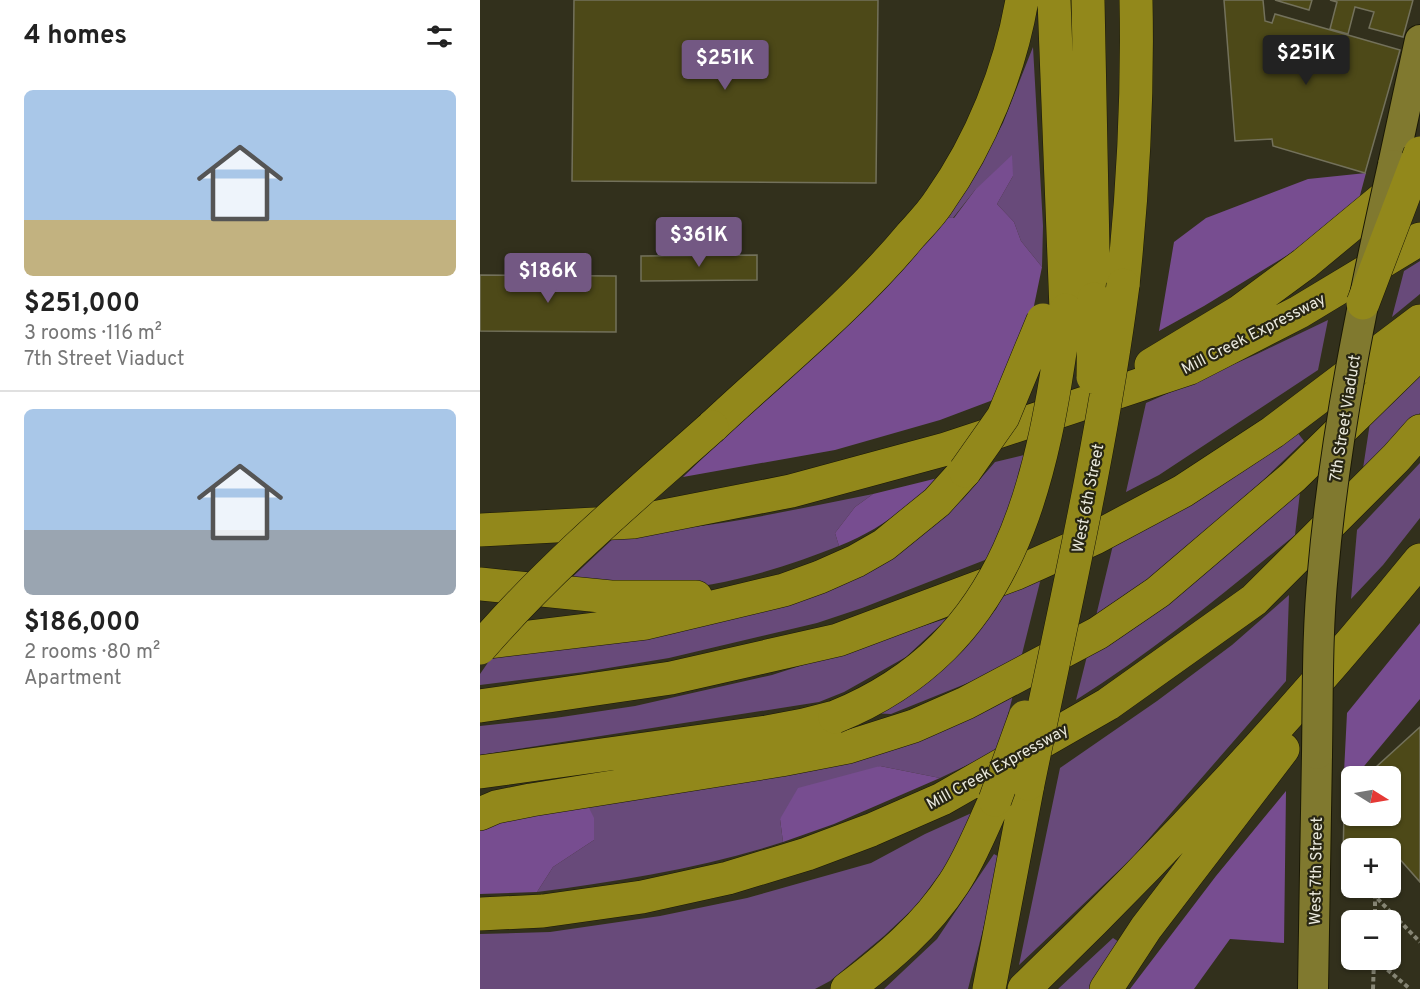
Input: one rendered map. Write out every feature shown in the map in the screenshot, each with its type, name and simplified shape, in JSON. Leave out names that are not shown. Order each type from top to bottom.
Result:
[{"type":"highway","points":[[480,648],[517,606],[627,502],[839,311],[892,259],[939,203],[960,170],[987,116],[1011,51],[1022,0]]},
{"type":"highway","points":[[1054,0],[1068,310],[1090,490]]},
{"type":"highway","points":[[480,772],[767,732],[835,717],[879,697],[923,667],[969,618],[1006,556],[1023,519],[1036,476],[1056,389],[1068,310],[1088,0]]},
{"type":"highway","name":"West 6th Street","points":[[989,989],[1028,784],[1090,490],[1115,347],[1131,209],[1136,110],[1136,0]]},
{"type":"highway","points":[[1363,303],[1411,162]]},
{"type":"highway","points":[[1083,404],[1239,312],[1304,264],[1411,162]]},
{"type":"highway","name":"Mill Creek Expressway","points":[[480,530],[633,522],[791,491],[946,449],[1190,368],[1299,312],[1420,239]]},
{"type":"highway","points":[[480,643],[646,623],[784,590],[856,561],[884,544],[937,502],[965,471],[1003,417],[1068,310]]},
{"type":"highway","points":[[480,706],[671,678],[838,640],[1017,573],[1095,538],[1183,490],[1273,432],[1420,321]]},
{"type":"highway","points":[[480,814],[496,807],[531,800],[848,747],[914,726],[966,703],[1098,633],[1158,592],[1293,477],[1420,353]]},
{"type":"highway","name":"Mill Creek Expressway","points":[[480,914],[543,911],[631,899],[728,878],[807,854],[871,830],[942,799],[1108,704],[1254,600],[1420,431]]},
{"type":"highway","points":[[1024,989],[1104,912],[1190,822],[1360,634],[1420,560]]},
{"type":"highway","points":[[480,584],[611,597],[674,598],[784,590]]},
{"type":"highway","points":[[852,985],[914,934],[955,881],[994,800],[1034,695],[1066,598]]},
{"type":"highway","points":[[1106,989],[1146,928],[1289,741],[1360,634]]},
{"type":"highway","points":[[480,714],[573,692]]},
{"type":"main road","points":[[1411,162],[1420,40]]},
{"type":"main road","points":[[1411,162],[1420,90]]},
{"type":"main road","name":"7th Street Viaduct","points":[[1317,754],[1318,669],[1323,573],[1336,451],[1363,303]]},
{"type":"main road","name":"West 7th Street","points":[[1313,989],[1317,754]]},
{"type":"path","points":[[1376,898],[1420,942]]},
{"type":"path","points":[[1373,989],[1374,970]]},
{"type":"path","points":[[1387,970],[1409,988]]},
{"type":"shaded area","points":[[1033,47],[1043,226],[1042,267],[1021,241],[1014,222],[997,204],[1013,176],[975,190],[953,218],[945,217],[983,160],[1003,123]]},
{"type":"shaded area","points":[[1012,155],[1013,176],[997,204],[1014,222],[1021,241],[1042,267],[1030,325],[1001,397],[940,420],[835,450],[683,477],[850,325],[908,265],[945,217],[954,218],[975,190]]},
{"type":"shaded area","points":[[1366,173],[1355,214],[1159,331],[1174,242],[1206,218],[1308,179]]},
{"type":"shaded area","points":[[1420,261],[1420,294],[1392,317],[1404,271]]},
{"type":"shaded area","points":[[1328,320],[1318,370],[1159,475],[1126,492],[1146,403]]},
{"type":"shaded area","points":[[1420,370],[1420,413],[1362,475],[1371,416]]},
{"type":"shaded area","points":[[1297,432],[1304,441],[1256,487],[1145,583],[1096,616],[1113,545]]},
{"type":"shaded area","points":[[1028,454],[990,558],[817,623],[669,658],[584,672],[480,685],[480,674],[496,651],[916,539],[963,499],[995,462]]},
{"type":"shaded area","points":[[1420,463],[1420,518],[1383,565],[1351,599],[1357,530]]},
{"type":"shaded area","points":[[942,477],[882,524],[839,546],[835,533],[855,507],[873,494]]},
{"type":"shaded area","points":[[1301,484],[1295,535],[1161,642],[1076,700],[1087,656]]},
{"type":"shaded area","points":[[873,494],[855,507],[835,533],[839,546],[775,569],[729,581],[683,588],[649,589],[565,584],[619,533],[715,524]]},
{"type":"shaded area","points":[[1041,578],[1020,662],[891,714],[868,713],[953,657],[996,609],[1003,595]]},
{"type":"shaded area","points":[[1289,595],[1286,681],[1132,858],[1019,965],[1060,768],[1157,701],[1232,645]]},
{"type":"shaded area","points":[[948,618],[906,657],[844,692],[819,702],[480,755],[480,726],[635,706],[772,675]]},
{"type":"shaded area","points":[[1420,623],[1420,699],[1364,766],[1344,766],[1347,713]]},
{"type":"shaded area","points":[[1013,695],[999,750],[940,778],[880,766],[780,819],[783,842],[692,866],[537,892],[553,867],[594,840],[586,802]]},
{"type":"shaded area","points":[[880,766],[940,778],[834,824],[783,842],[780,819],[798,788]]},
{"type":"shaded area","points":[[1286,791],[1284,943],[1230,939],[1194,989],[1130,989],[1216,876]]},
{"type":"shaded area","points":[[586,802],[594,818],[594,840],[553,867],[537,892],[480,894],[480,830],[486,824]]},
{"type":"shaded area","points":[[976,811],[945,867],[916,906],[830,981],[815,989],[480,989],[480,934],[550,932],[660,916],[747,898],[871,863],[925,834]]},
{"type":"shaded area","points":[[994,854],[1001,858],[968,989],[884,989],[937,939]]},
{"type":"shaded area","points":[[1113,938],[1119,942],[1094,989],[1058,989]]},
{"type":"building","points":[[574,0],[878,0],[876,183],[572,181]]},
{"type":"building","points":[[1224,0],[1263,0],[1265,21],[1272,23],[1275,14],[1400,50],[1365,173],[1273,146],[1272,139],[1235,141]]},
{"type":"building","points":[[1275,0],[1312,0],[1309,10]]},
{"type":"building","points":[[1330,0],[1413,0],[1403,37],[1369,28],[1374,12],[1355,7],[1348,34],[1330,29],[1337,2]]},
{"type":"building","points":[[757,255],[757,280],[641,281],[641,256]]},
{"type":"building","points":[[480,275],[616,276],[616,332],[480,331]]},
{"type":"building","points":[[1420,727],[1420,882],[1401,861],[1401,838],[1343,838],[1344,826],[1401,826],[1401,766],[1377,766]]}]
